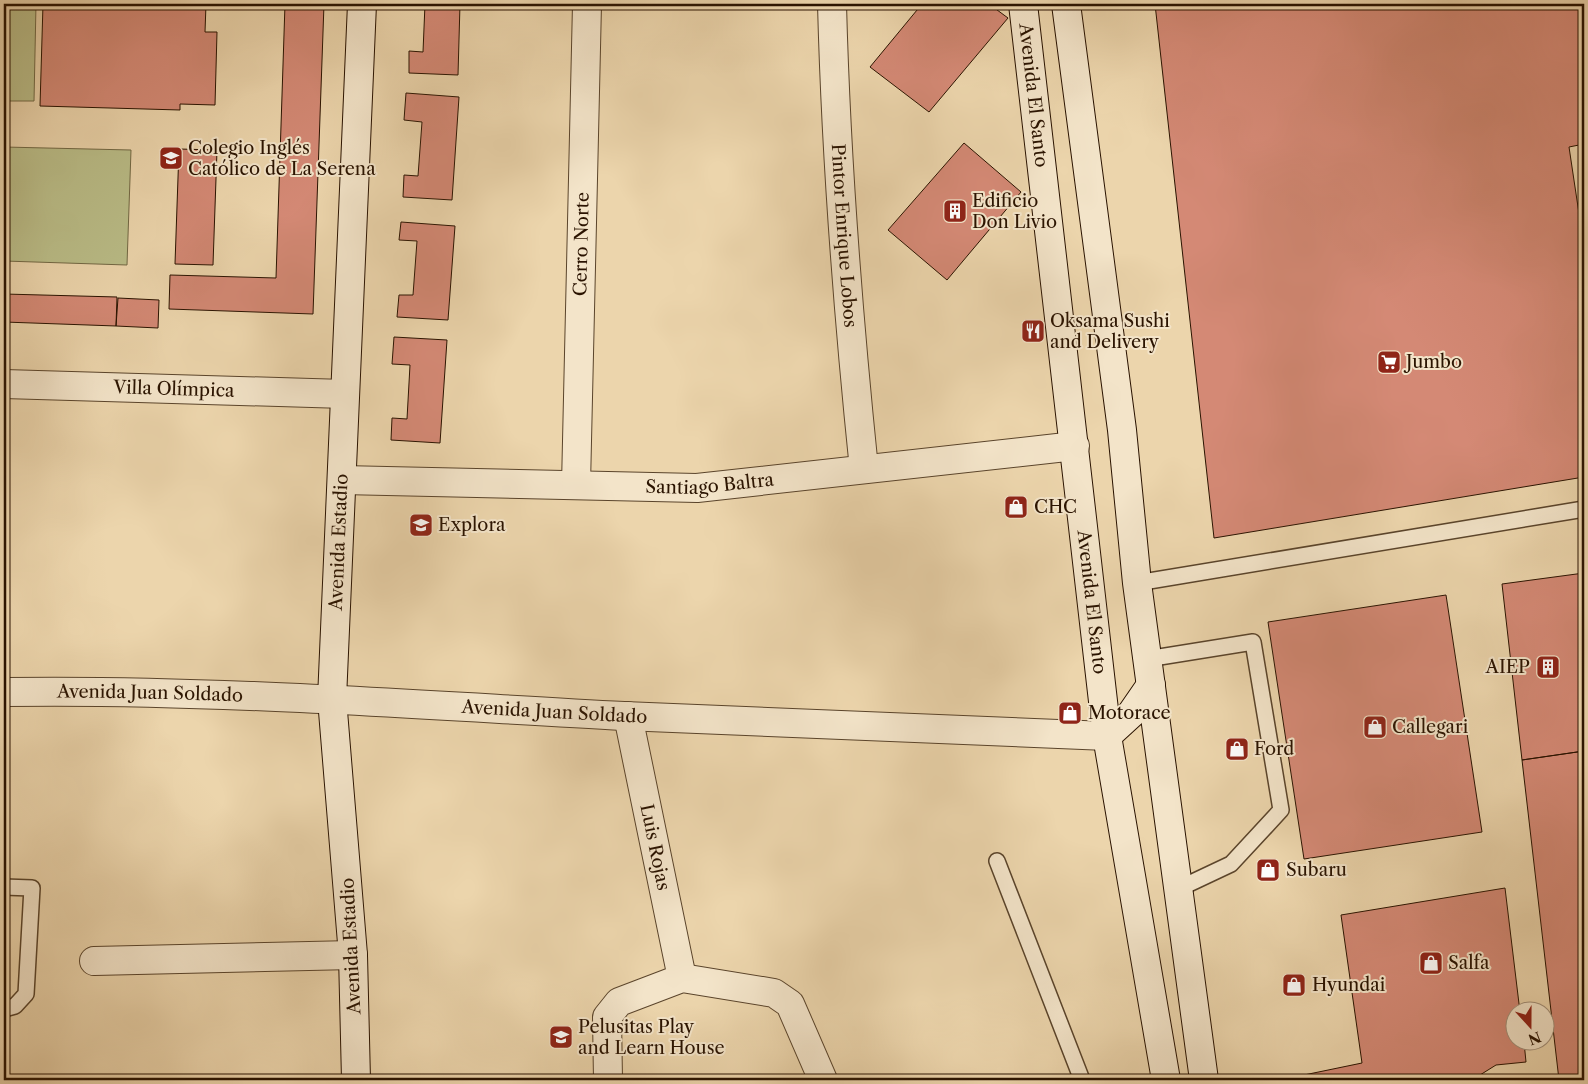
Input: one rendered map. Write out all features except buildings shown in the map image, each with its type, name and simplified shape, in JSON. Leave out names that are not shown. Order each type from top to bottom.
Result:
[{"type":"street","name":"Avenida Estadio","points":[[356,1080],[354,955],[332,699],[362,4]]},
{"type":"street","name":"Cerro Norte","points":[[576,485],[587,4]]},
{"type":"street","name":"Pintor Enrique Lobos","points":[[832,4],[836,126],[846,282],[864,469]]},
{"type":"street","name":"Avenida El Santo","points":[[1023,4],[1107,736],[1166,1080]]},
{"type":"street","points":[[1066,4],[1122,430],[1137,583],[1204,1080]]},
{"type":"street","name":"Villa Olímpica","points":[[4,384],[345,394]]},
{"type":"street","name":"Santiago Baltra","points":[[342,480],[696,488],[1074,446]]},
{"type":"street","points":[[1107,736],[1131,714],[1149,672]]},
{"type":"street","name":"Avenida Juan Soldado","points":[[4,692],[332,699],[628,716],[1107,736]]},
{"type":"street","name":"Luis Rojas","points":[[628,716],[682,978]]},
{"type":"street","points":[[94,961],[354,955]]},
{"type":"street","points":[[608,1080],[607,1017],[619,1002],[682,978],[774,993],[790,1004],[823,1080]]},
{"type":"lane","points":[[1137,583],[1584,509]]},
{"type":"lane","points":[[1149,672],[1253,642],[1280,810],[1231,864],[1178,889]]},
{"type":"lane","points":[[997,861],[1082,1080]]},
{"type":"lane","points":[[4,887],[32,888],[26,994],[15,1006],[4,1009]]},
{"type":"green space","points":[[4,4],[36,4],[34,101],[4,101]]},
{"type":"green space","points":[[4,147],[131,150],[127,265],[4,261]]},
{"type":"place","name":"Colegio Inglés Católico de La Serena","points":[[171,158]]},
{"type":"place","name":"Edificio Don Livio","points":[[955,211]]},
{"type":"place","name":"Oksama Sushi and Delivery","points":[[1033,331]]},
{"type":"place","name":"Jumbo","points":[[1389,362]]},
{"type":"place","name":"CHC","points":[[1016,507]]},
{"type":"place","name":"Explora","points":[[421,525]]},
{"type":"place","name":"AIEP","points":[[1548,667]]},
{"type":"place","name":"Motorace","points":[[1070,713]]},
{"type":"place","name":"Callegari","points":[[1375,727]]},
{"type":"place","name":"Ford","points":[[1237,749]]},
{"type":"place","name":"Subaru","points":[[1268,870]]},
{"type":"place","name":"Salfa","points":[[1431,963]]},
{"type":"place","name":"Hyundai","points":[[1294,985]]},
{"type":"place","name":"Pelusitas Play and Learn House","points":[[561,1037]]}]
